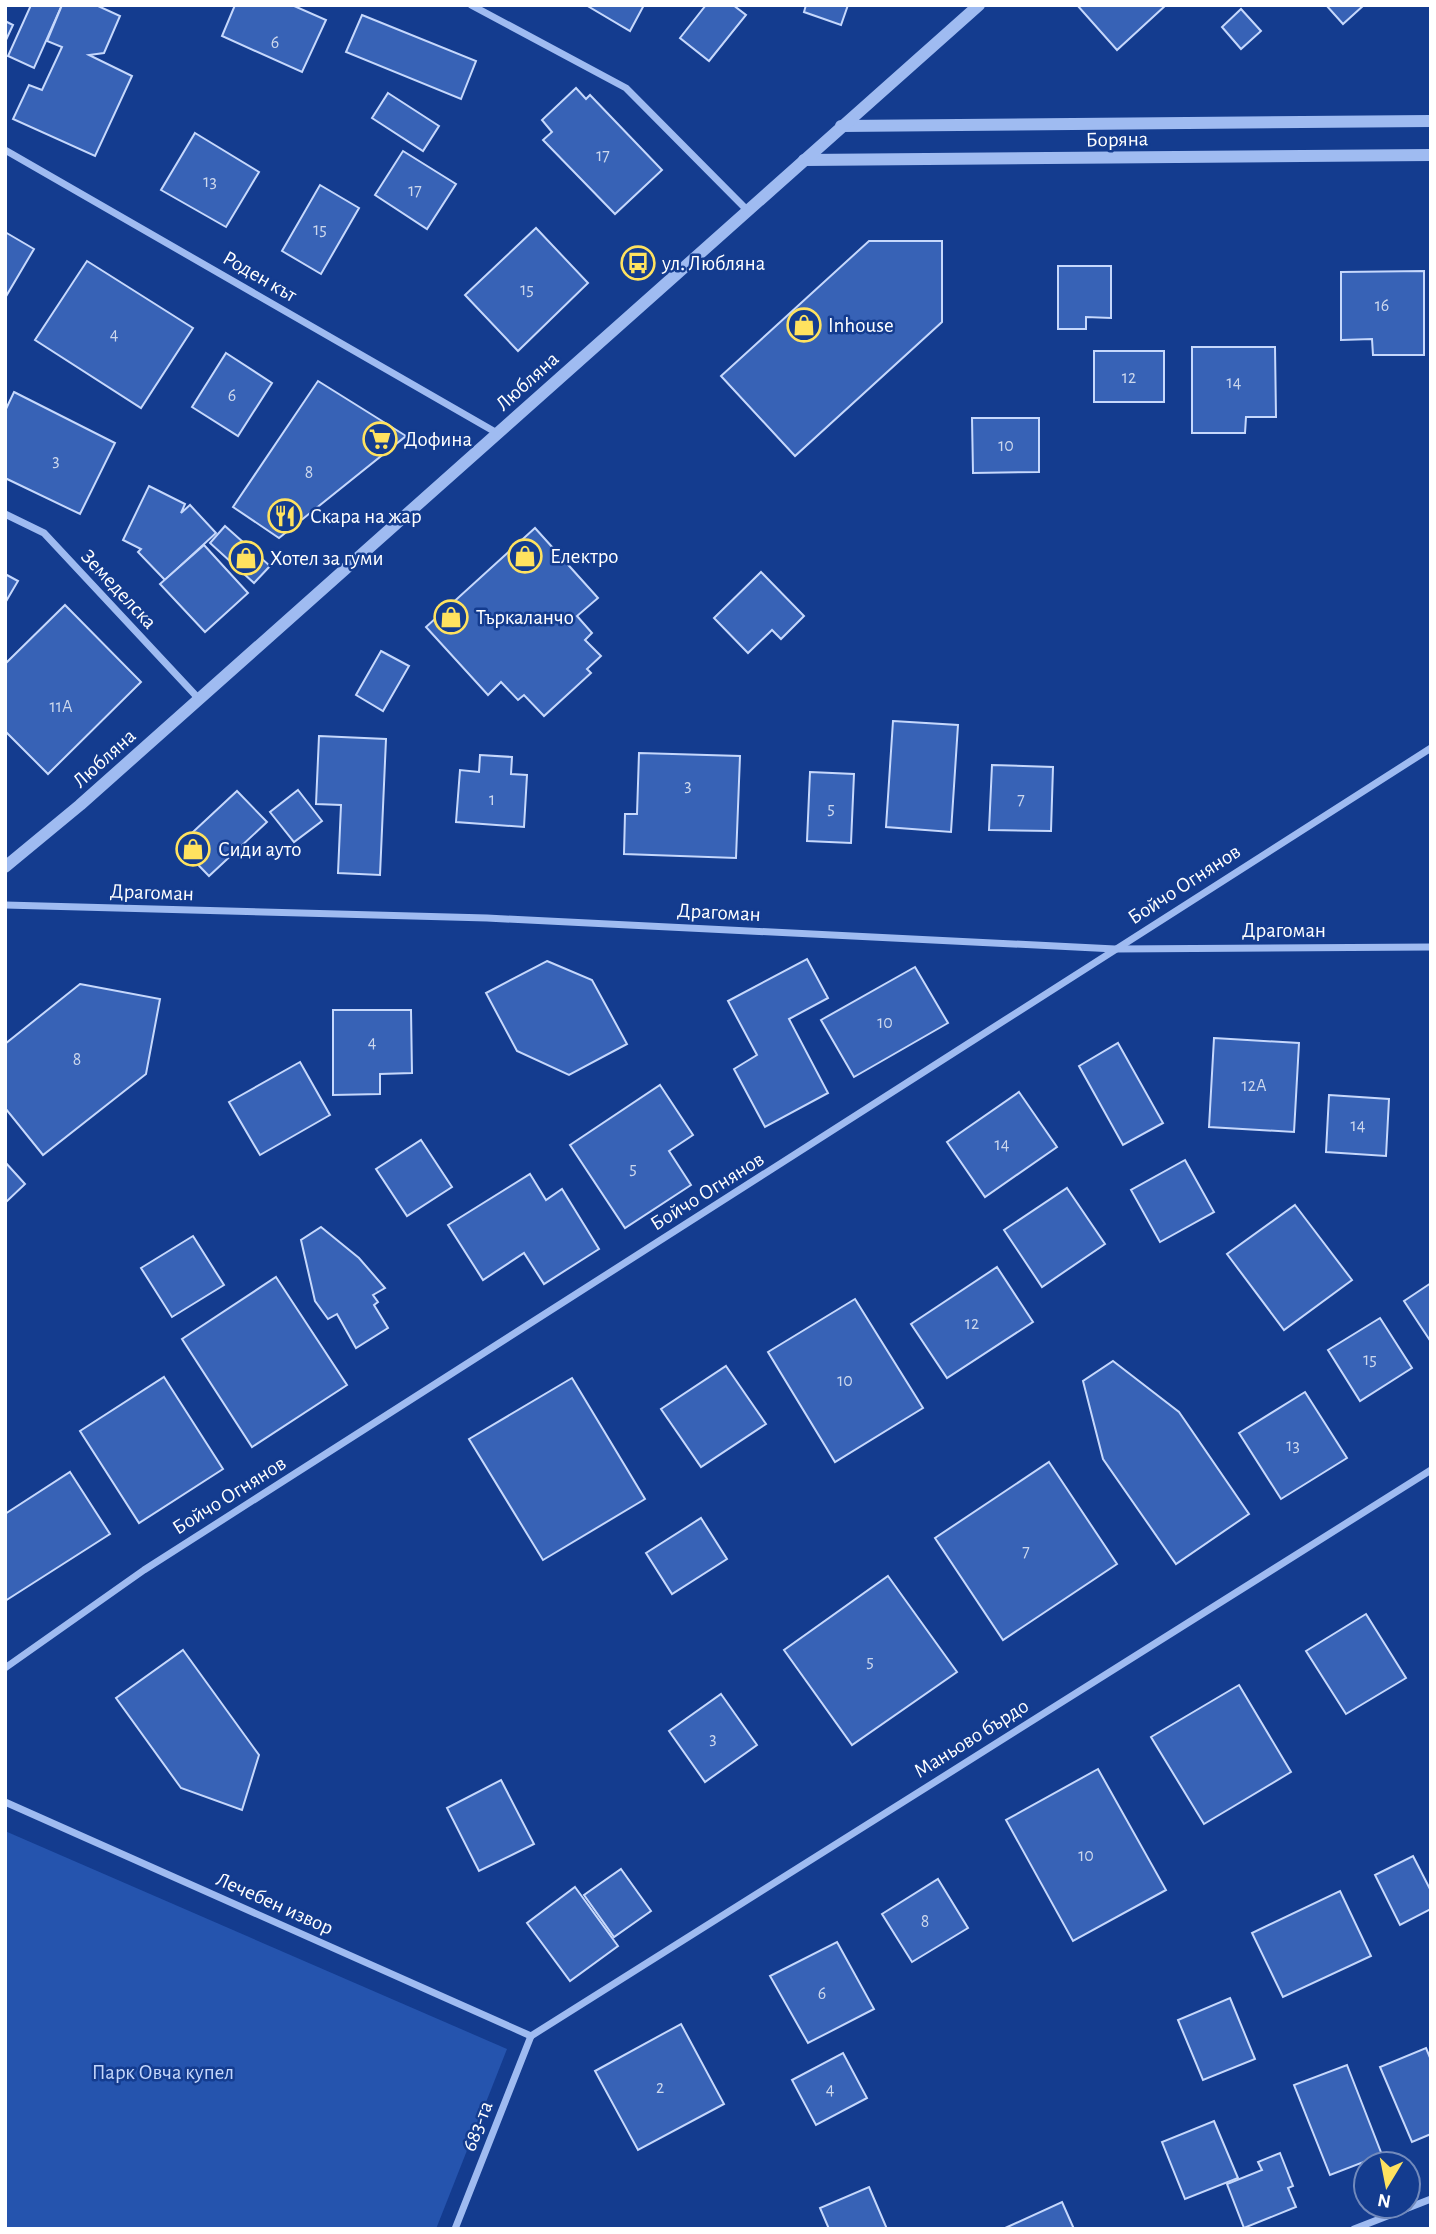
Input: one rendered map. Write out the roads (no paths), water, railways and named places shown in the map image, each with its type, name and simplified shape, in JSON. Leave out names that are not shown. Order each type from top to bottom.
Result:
[{"type":"street","points":[[471,5],[626,88],[747,210]]},
{"type":"street","name":"Любляна","points":[[5,867],[199,699],[979,5]]},
{"type":"street","name":"Боряна","points":[[841,126],[1431,121]]},
{"type":"street","name":"Роден кът","points":[[5,150],[497,433]]},
{"type":"street","name":"Боряна","points":[[804,160],[1431,155]]},
{"type":"street","name":"Земеделска","points":[[5,514],[44,533],[199,699]]},
{"type":"street","name":"Бойчо Огнянов","points":[[5,1668],[144,1570],[1431,748]]},
{"type":"street","name":"Драгоман","points":[[5,905],[487,918],[1115,949],[1431,947]]},
{"type":"street","name":"Маньово бърдо","points":[[531,2036],[1431,1470]]},
{"type":"street","name":"Лечебен извор","points":[[5,1802],[531,2036]]},
{"type":"street","name":"683-та","points":[[455,2229],[531,2036]]},
{"type":"street","points":[[1354,2229],[1431,2199]]},
{"type":"place","name":"ул. Любляна","points":[[638,263]]},
{"type":"place","name":"Inhouse","points":[[804,325]]},
{"type":"place","name":"Дофина","points":[[380,439]]},
{"type":"place","name":"Скара на жар","points":[[285,516]]},
{"type":"place","name":"Електро","points":[[525,556]]},
{"type":"place","name":"Хотел за гуми","points":[[246,558]]},
{"type":"place","name":"Търкаланчо","points":[[451,617]]},
{"type":"place","name":"Сиди ауто","points":[[193,849]]},
{"type":"park label","name":"Парк Овча купел","points":[[163,2072]]}]
